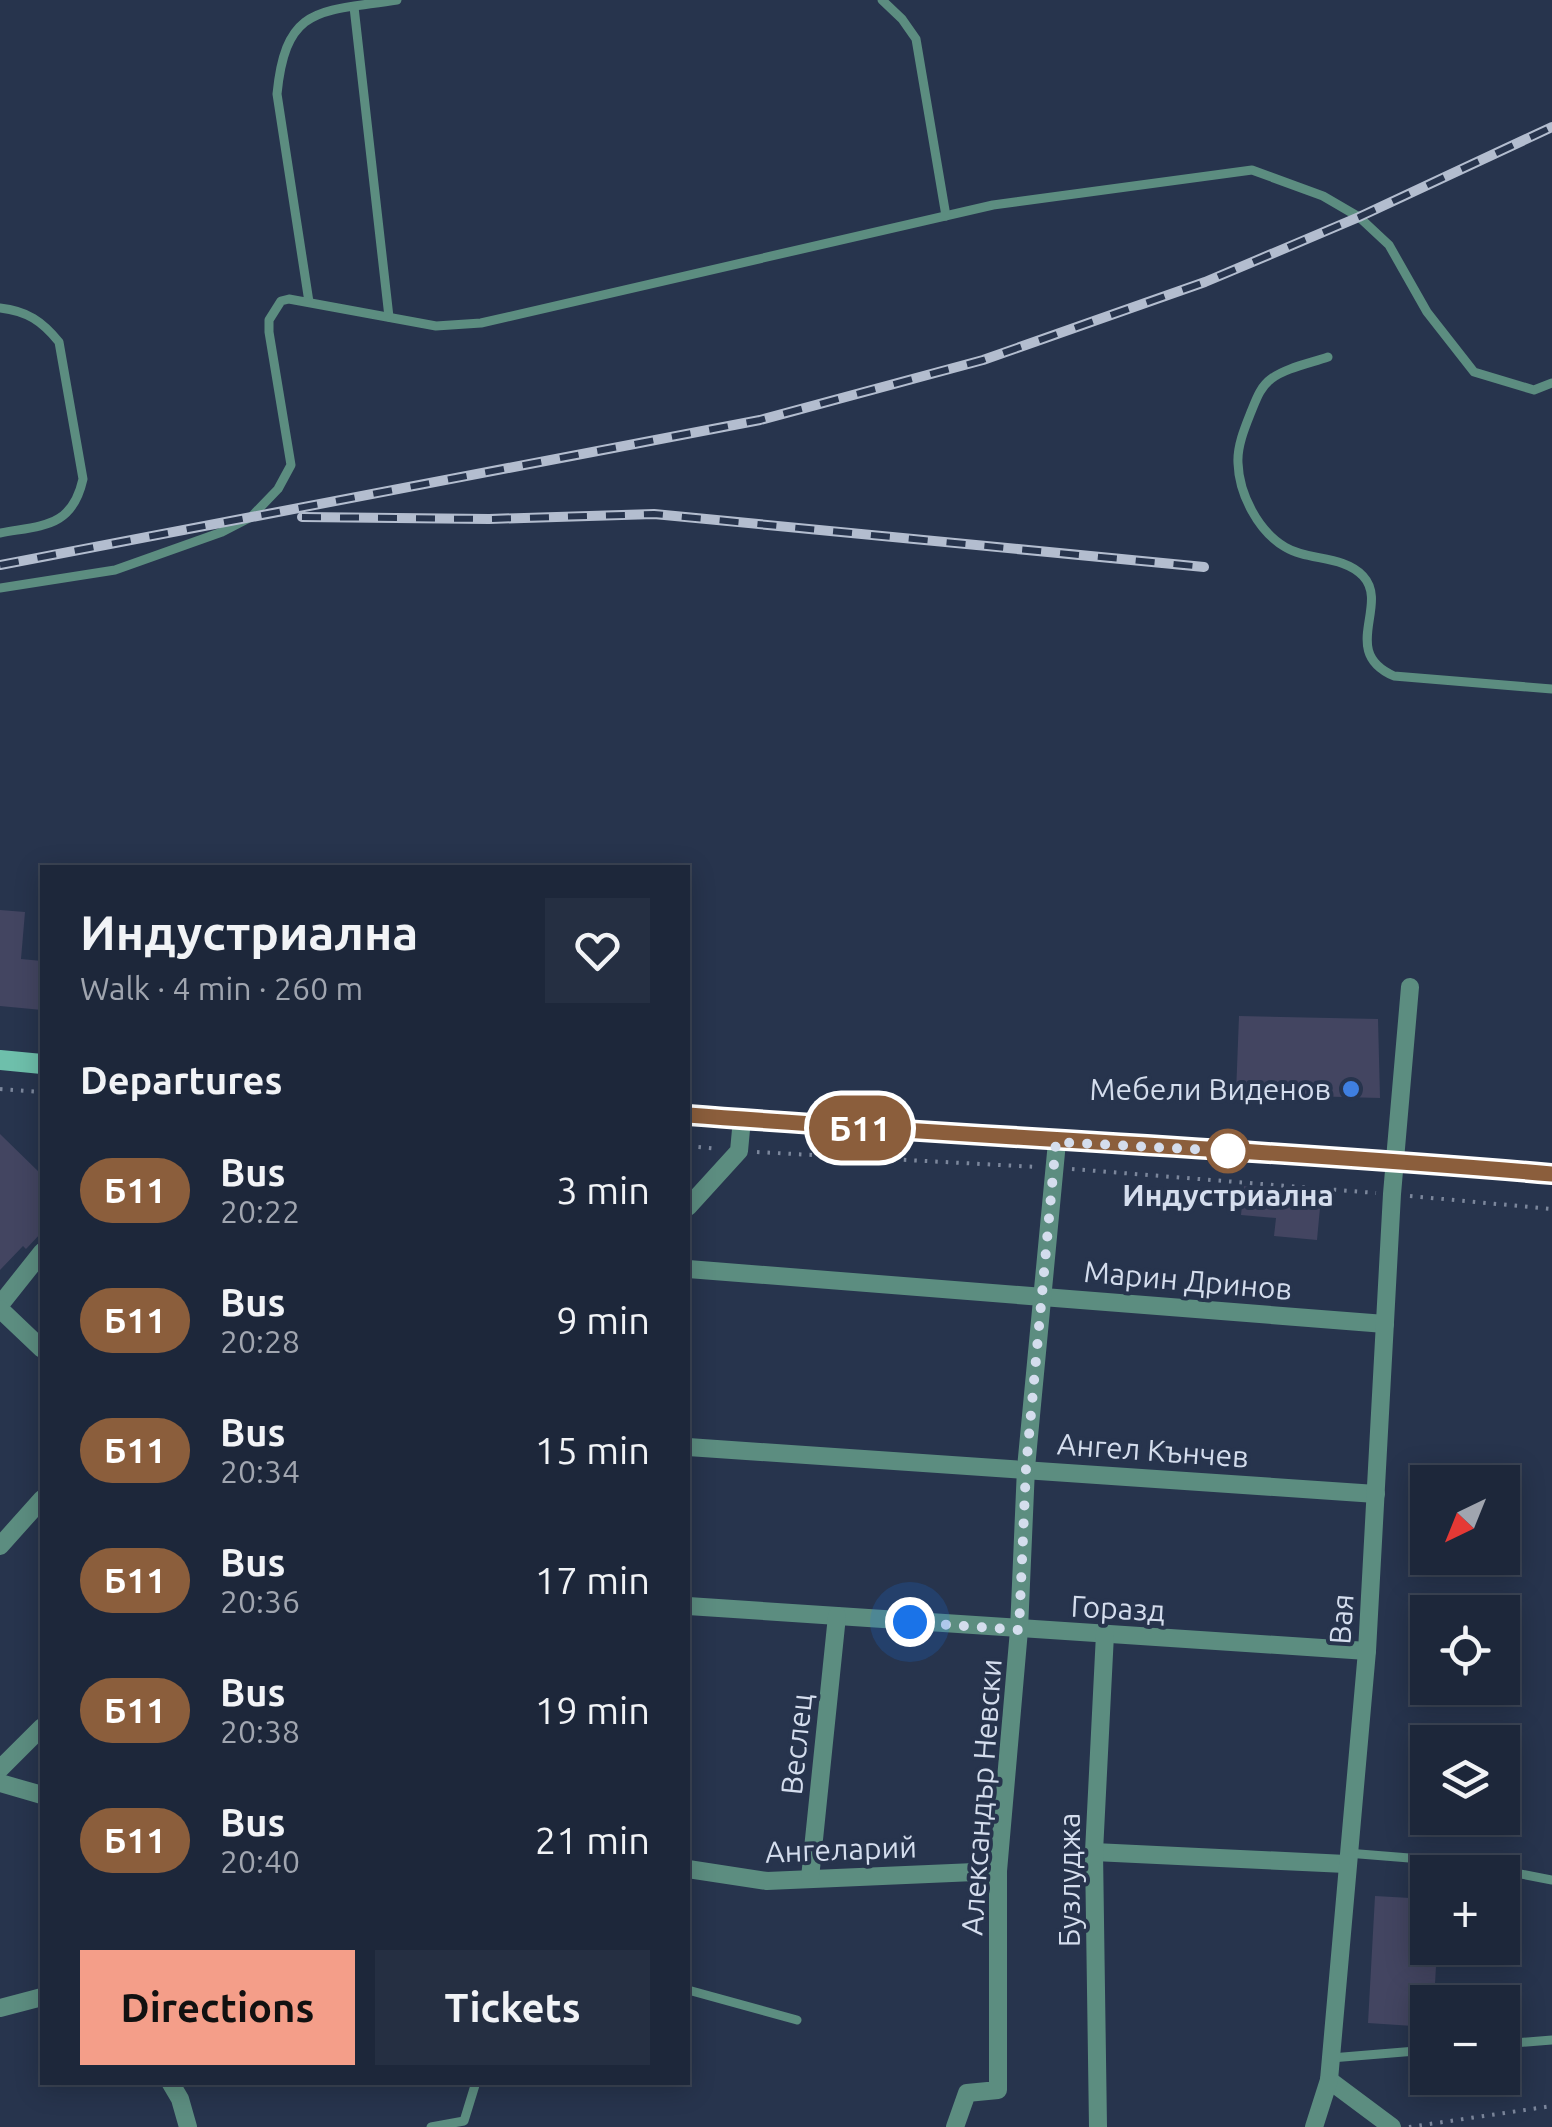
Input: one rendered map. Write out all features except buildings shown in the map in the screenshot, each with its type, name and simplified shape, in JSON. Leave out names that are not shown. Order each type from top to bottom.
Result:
[{"type":"main road","points":[[0,1060],[40,1064]]},
{"type":"main road","points":[[690,1115],[1056,1142],[1397,1160],[1552,1174]]},
{"type":"street","name":"Вая","points":[[1314,2127],[1328,2080],[1366,1650],[1392,1194],[1410,987]]},
{"type":"street","points":[[690,1205],[739,1151],[742,1119]]},
{"type":"street","name":"Александър Невски","points":[[956,2127],[968,2093],[998,2090],[998,1871],[1019,1630],[1026,1468],[1056,1142]]},
{"type":"street","points":[[40,1255],[0,1307],[40,1347]]},
{"type":"street","name":"Марин Дринов","points":[[690,1270],[1385,1324]]},
{"type":"street","name":"Ангел Кънчев","points":[[690,1446],[1376,1494]]},
{"type":"street","points":[[0,1546],[40,1501]]},
{"type":"street","name":"Горазд","points":[[690,1606],[1366,1650]]},
{"type":"street","name":"Веслец","points":[[810,1878],[836,1616]]},
{"type":"street","name":"Бузлуджа","points":[[1098,2127],[1094,1852],[1104,1634]]},
{"type":"street","points":[[0,1770],[40,1729]]},
{"type":"street","points":[[0,1783],[40,1794]]},
{"type":"street","points":[[1094,1852],[1346,1858]]},
{"type":"street","name":"Ангеларий","points":[[690,1869],[767,1882],[998,1871]]},
{"type":"street","points":[[0,2008],[40,1997]]},
{"type":"street","points":[[1328,2080],[1392,2127]]},
{"type":"street","points":[[172,2085],[188,2127]]},
{"type":"lane","points":[[309,302],[277,94],[281,61],[292,34],[314,13],[396,0]]},
{"type":"lane","points":[[882,0],[916,39],[946,216]]},
{"type":"lane","points":[[354,7],[389,317]]},
{"type":"lane","points":[[0,588],[115,570],[222,532],[252,517],[278,489],[291,465],[269,320],[281,301],[309,302],[436,326],[481,323],[993,205],[1252,170],[1324,196],[1359,217],[1388,244],[1427,312],[1474,372],[1534,390],[1552,384]]},
{"type":"lane","points":[[0,308],[27,313],[45,324],[59,342],[82,478],[78,498],[56,522],[0,533]]},
{"type":"lane","points":[[1328,357],[1272,378],[1260,391],[1243,432],[1237,462],[1245,497],[1263,530],[1287,549],[1338,562],[1364,577],[1370,587],[1367,644],[1370,658],[1380,670],[1394,676],[1552,690]]},
{"type":"lane","points":[[1346,1858],[1459,1862],[1552,1880]]},
{"type":"lane","points":[[690,1991],[797,2020]]},
{"type":"lane","points":[[1520,2043],[1552,2040]]},
{"type":"lane","points":[[1330,2058],[1410,2051]]},
{"type":"lane","points":[[432,2127],[464,2121],[475,2085]]},
{"type":"path","points":[[0,1088],[40,1092]]},
{"type":"path","points":[[690,1146],[1054,1168],[1552,1208]]},
{"type":"path","points":[[1409,2127],[1552,2106]]},
{"type":"railway","points":[[0,565],[760,420],[983,360],[1205,282],[1359,217],[1552,127]]},
{"type":"railway","points":[[302,517],[489,519],[654,514],[1204,567]]},
{"type":"bus line","name":"Б11","points":[[690,1115],[1056,1142],[1397,1160],[1552,1174]]},
{"type":"place","name":"Мебели Виденов","points":[[1351,1089]]},
{"type":"place","name":"Индустриална","points":[[1228,1151]]},
{"type":"route","points":[[910,1622],[1019,1630],[1026,1468],[1056,1142],[1246,1152],[1228,1151]]}]
